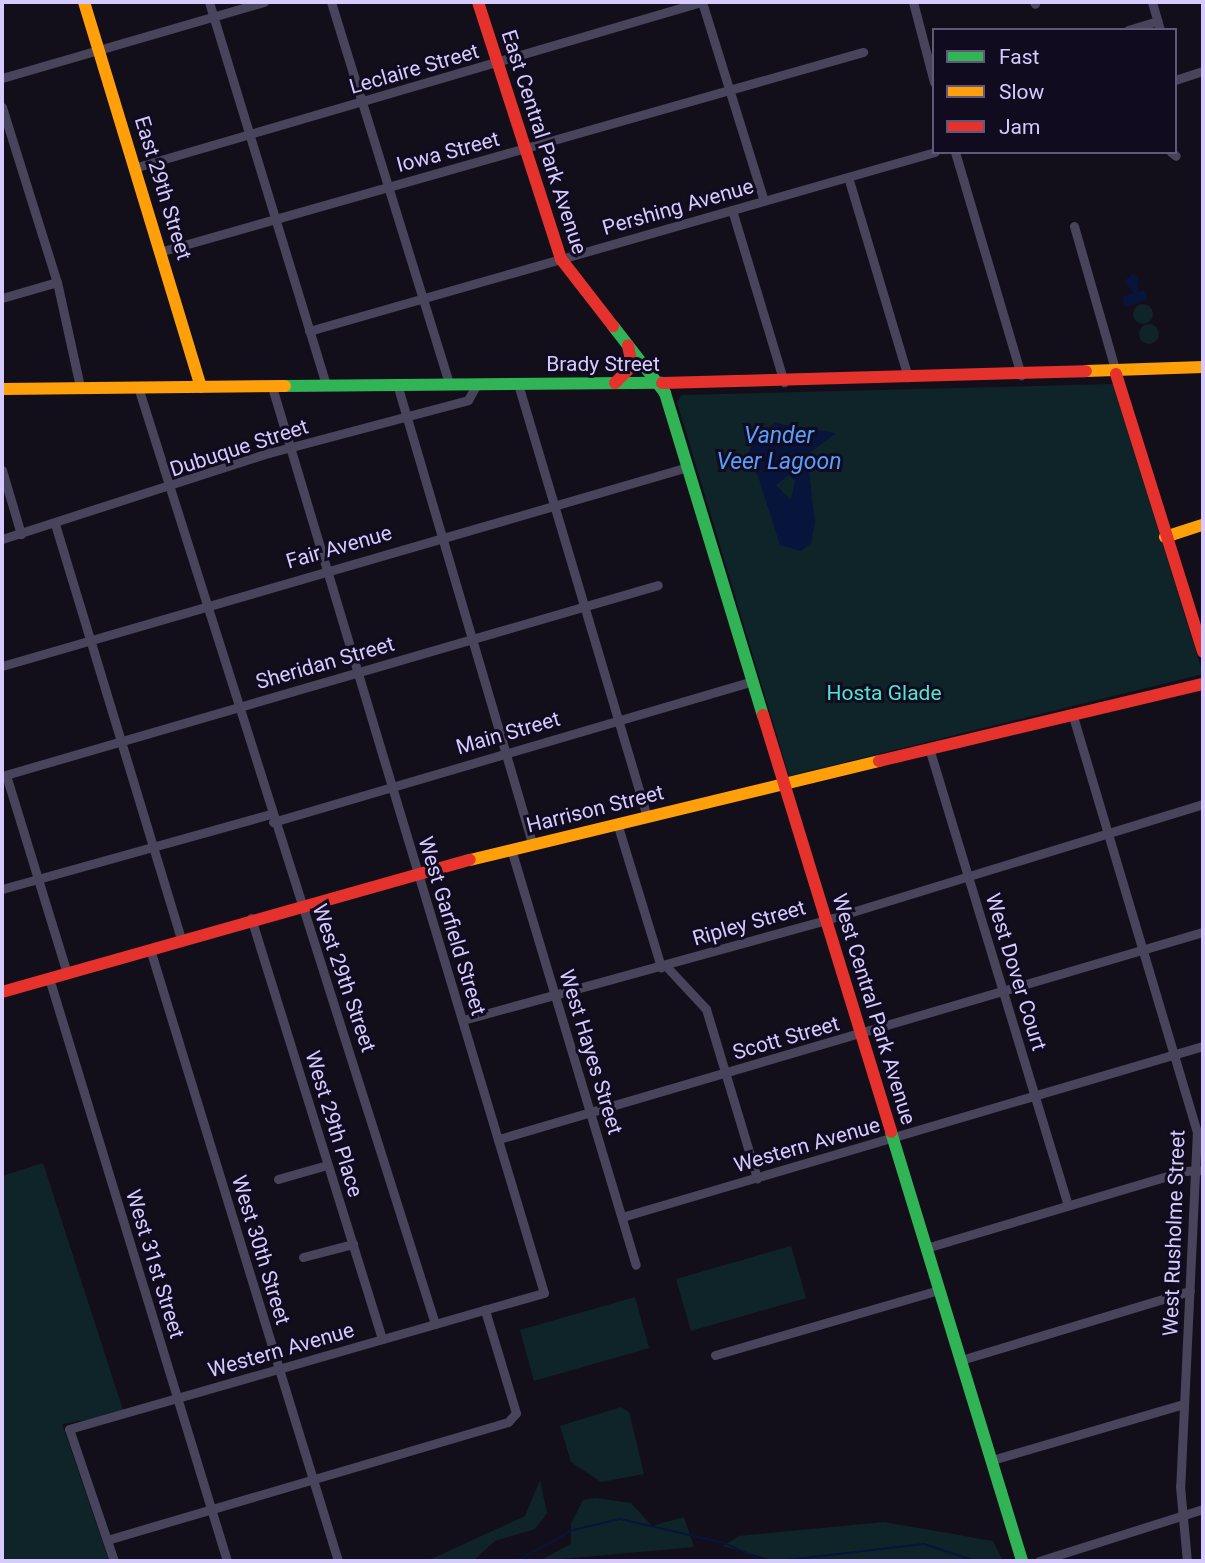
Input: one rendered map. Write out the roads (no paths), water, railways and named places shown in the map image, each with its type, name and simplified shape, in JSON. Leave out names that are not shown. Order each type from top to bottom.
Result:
[{"type":"main road","name":"East 29th Street","points":[[84,2],[163,251],[201,387]]},
{"type":"main road","name":"East Central Park Avenue","points":[[478,2],[523,150],[561,259],[661,383],[688,467]]},
{"type":"main road","points":[[615,383],[632,366],[628,345]]},
{"type":"main road","name":"Brady Street","points":[[2,389],[272,387],[396,383],[784,382],[1116,374],[1203,367]]},
{"type":"main road","points":[[1116,374],[1203,652]]},
{"type":"main road","name":"West Central Park Avenue","points":[[688,467],[1023,1561]]},
{"type":"main road","points":[[1165,537],[1203,525]]},
{"type":"main road","name":"Harrison Street","points":[[2,992],[418,872],[1072,713],[1203,684]]},
{"type":"street","points":[[209,2],[326,385]]},
{"type":"street","points":[[2,78],[264,2]]},
{"type":"street","points":[[331,2],[449,384]]},
{"type":"street","points":[[702,2],[764,201]]},
{"type":"street","name":"Leclaire Street","points":[[136,167],[497,64],[702,2]]},
{"type":"street","points":[[913,2],[932,74]]},
{"type":"street","points":[[1140,28],[1159,25],[1152,2]]},
{"type":"street","name":"Iowa Street","points":[[163,251],[863,52]]},
{"type":"street","points":[[1177,78],[1203,71]]},
{"type":"street","points":[[2,107],[57,282],[80,387]]},
{"type":"street","name":"Pershing Avenue","points":[[309,331],[932,153]]},
{"type":"street","points":[[956,154],[1021,376]]},
{"type":"street","points":[[848,177],[908,377]]},
{"type":"street","points":[[732,210],[784,382]]},
{"type":"street","points":[[1074,226],[1116,374]]},
{"type":"street","points":[[2,298],[57,282]]},
{"type":"street","points":[[396,383],[532,844]]},
{"type":"street","name":"Dubuque Street","points":[[2,540],[170,489],[291,447],[407,418],[472,398],[477,384]]},
{"type":"street","points":[[518,384],[646,816]]},
{"type":"street","points":[[138,387],[206,605]]},
{"type":"street","name":"West Garfield Street","points":[[272,387],[544,1293]]},
{"type":"street","name":"Fair Avenue","points":[[2,666],[553,503],[688,467]]},
{"type":"street","points":[[2,470],[21,534]]},
{"type":"street","points":[[55,524],[181,940]]},
{"type":"street","name":"Sheridan Street","points":[[4,775],[658,585]]},
{"type":"street","name":"West 29th Street","points":[[206,605],[435,1324]]},
{"type":"street","name":"Main Street","points":[[2,889],[153,846],[392,787],[753,681]]},
{"type":"street","name":"West Rusholme Street","points":[[1072,713],[1176,1053],[1197,1131],[1199,1170],[1184,1404],[1182,1517],[1187,1561]]},
{"type":"street","name":"West Dover Court","points":[[929,748],[1068,1205]]},
{"type":"street","points":[[4,775],[67,973]]},
{"type":"street","name":"Ripley Street","points":[[463,1020],[826,919],[1203,804]]},
{"type":"street","points":[[617,822],[663,966],[706,1009],[757,1178]]},
{"type":"street","name":"West Hayes Street","points":[[511,849],[636,1265]]},
{"type":"street","name":"West 29th Place","points":[[251,918],[382,1339]]},
{"type":"street","name":"Scott Street","points":[[499,1139],[1203,932]]},
{"type":"street","name":"West 30th Street","points":[[150,949],[338,1561]]},
{"type":"street","name":"West 31st Street","points":[[48,978],[227,1561]]},
{"type":"street","name":"Western Avenue","points":[[622,1217],[1203,1046]]},
{"type":"street","points":[[278,1179],[327,1165]]},
{"type":"street","points":[[926,1248],[1068,1205],[1199,1170]]},
{"type":"street","points":[[303,1257],[353,1244]]},
{"type":"street","points":[[715,1354],[939,1290]]},
{"type":"street","points":[[961,1360],[1190,1292]]},
{"type":"street","name":"Western Avenue","points":[[107,1539],[69,1429],[544,1293]]},
{"type":"street","points":[[114,1561],[107,1539],[508,1423],[516,1413],[485,1310]]},
{"type":"street","points":[[992,1460],[1184,1404]]},
{"type":"street","points":[[1039,1561],[1203,1509]]},
{"type":"water","points":[[1132,274],[1139,277],[1137,292],[1145,290],[1148,299],[1125,307],[1122,297],[1134,293],[1124,281]]},
{"type":"water","name":"Vander Veer Lagoon","points":[[775,423],[836,433],[807,455],[815,523],[811,543],[801,551],[780,545],[758,476],[745,460],[757,435]],"holes":[[[789,475],[795,481],[791,500],[776,485]]]},
{"type":"waterway","points":[[517,1561],[573,1530],[620,1519],[724,1543],[764,1561]]},
{"type":"waterway","points":[[778,1561],[924,1544],[975,1561]]},
{"type":"park label","name":"Hosta Glade","points":[[884,693]]}]
